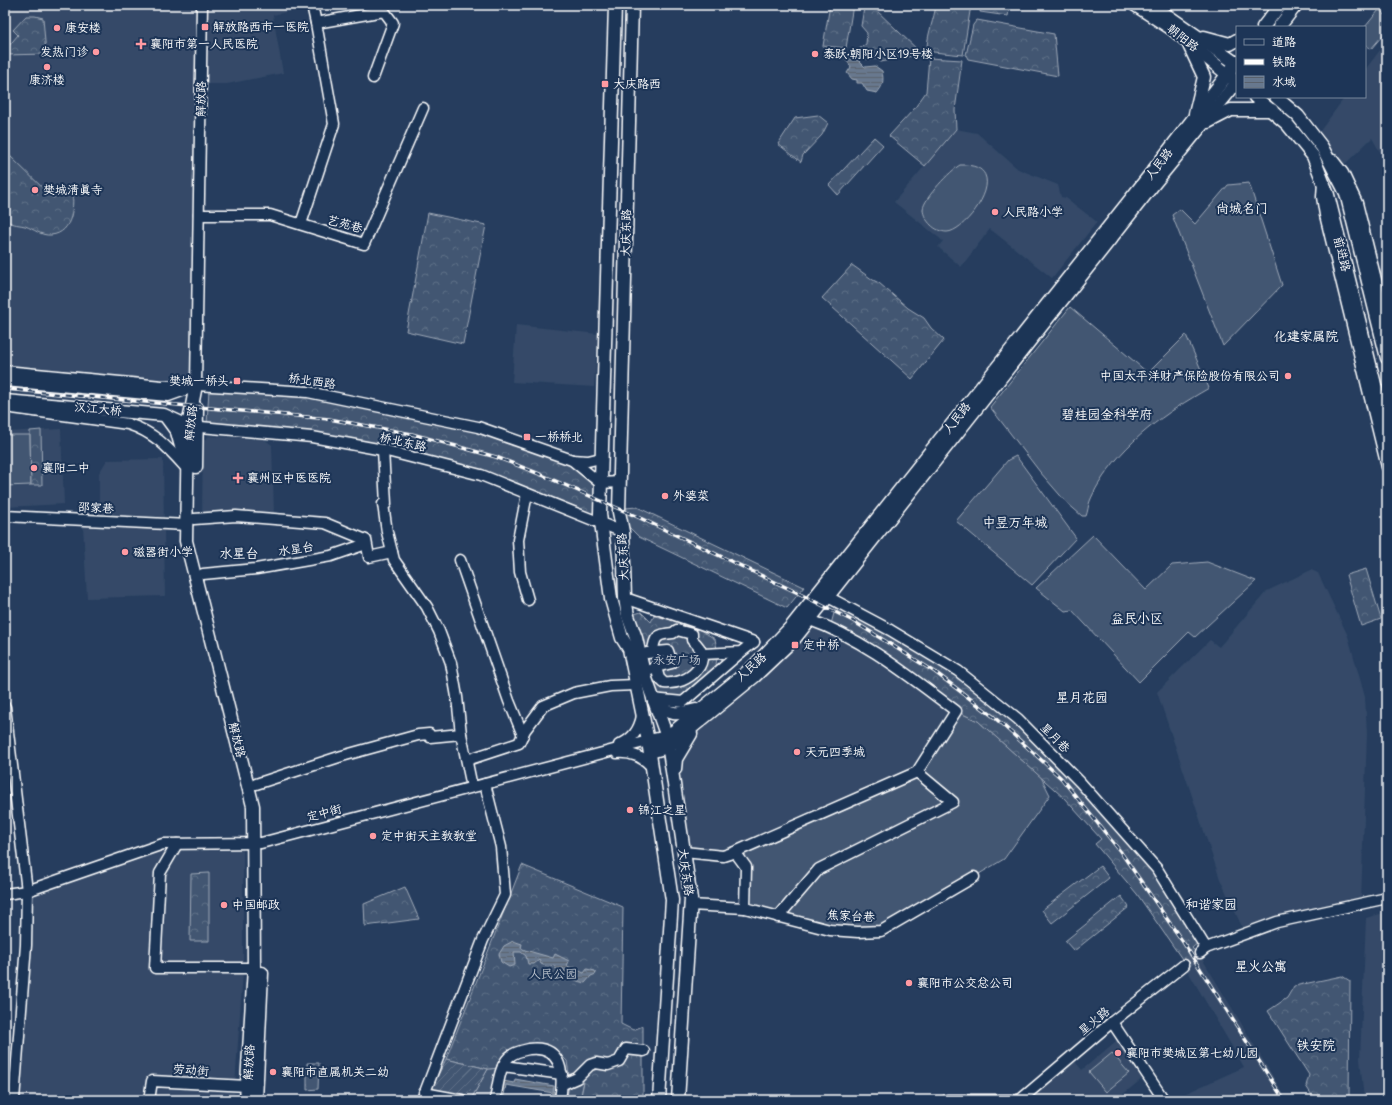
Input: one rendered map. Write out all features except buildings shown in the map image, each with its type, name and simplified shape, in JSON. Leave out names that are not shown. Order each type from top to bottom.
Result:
[{"type":"main road","name":"大庆东路","points":[[615,5],[600,514],[611,598],[622,638],[629,649],[649,746],[672,900],[659,1100]]},
{"type":"main road","name":"大庆东路","points":[[632,5],[619,512],[623,532],[625,598],[628,616],[636,638],[644,674],[668,742],[690,905],[678,1100]]},
{"type":"main road","name":"朝阳路","points":[[1136,5],[1172,29],[1236,62]]},
{"type":"main road","name":"朝阳路","points":[[1152,5],[1191,38],[1235,80]]},
{"type":"main road","points":[[1264,26],[1280,5]]},
{"type":"main road","points":[[1280,26],[1296,5]]},
{"type":"main road","points":[[1236,41],[1230,44],[1191,38],[1204,77],[1197,122],[1231,110],[1272,110]]},
{"type":"main road","name":"人民路","points":[[649,746],[668,742],[702,714],[753,666],[791,627],[1197,122],[1235,80]]},
{"type":"main road","name":"前进路","points":[[1256,98],[1287,124],[1313,156],[1323,182],[1387,433]]},
{"type":"main road","name":"前进路","points":[[1278,98],[1298,116],[1322,147],[1346,193],[1387,358]]},
{"type":"main road","name":"人民路","points":[[702,714],[755,676],[795,638],[1197,122]]},
{"type":"main road","name":"汉江大桥","points":[[5,380],[168,395],[196,385]]},
{"type":"main road","points":[[164,415],[177,414],[188,407],[196,385]]},
{"type":"main road","name":"解放路","points":[[196,385],[188,470],[190,522],[261,805],[258,843],[254,968],[246,1100]]},
{"type":"main road","name":"汉江大桥","points":[[5,401],[164,415],[193,426]]},
{"type":"main road","points":[[164,415],[173,424],[177,432],[188,470]]},
{"type":"main road","name":"解放路","points":[[193,426],[190,522],[186,541],[253,806],[258,843],[262,1001],[256,1100]]},
{"type":"main road","points":[[652,699],[661,708],[678,715],[702,714]]},
{"type":"main road","points":[[674,786],[676,758],[702,714]]},
{"type":"street","name":"解放路","points":[[196,385],[202,5]]},
{"type":"street","points":[[301,224],[334,124],[312,5]]},
{"type":"street","points":[[316,23],[384,11],[392,23],[373,78]]},
{"type":"street","name":"艺苑巷","points":[[199,215],[270,214],[364,244],[423,108]]},
{"type":"street","points":[[1322,147],[1343,173],[1357,203],[1382,283],[1387,324]]},
{"type":"street","points":[[1323,182],[1322,197],[1325,215],[1387,467]]},
{"type":"street","name":"桥北西路","points":[[5,371],[162,386],[196,385],[308,392],[478,427],[572,460],[600,483]]},
{"type":"street","points":[[5,407],[128,424],[145,429],[163,442],[188,470]]},
{"type":"street","name":"桥北东路","points":[[193,426],[312,437],[383,450],[481,475],[623,532]]},
{"type":"street","points":[[383,450],[386,504],[383,504],[394,560],[427,607],[439,631],[451,663],[461,734],[472,787]]},
{"type":"street","points":[[572,460],[596,461],[601,458]]},
{"type":"street","points":[[600,483],[620,482]]},
{"type":"street","points":[[527,494],[518,540],[520,572],[528,600]]},
{"type":"street","name":"邵家巷","points":[[5,516],[190,522],[236,516],[325,523],[366,540],[366,544]]},
{"type":"street","points":[[366,544],[369,556],[392,552]]},
{"type":"street","name":"水星台","points":[[203,574],[256,569],[331,556],[366,544]]},
{"type":"street","points":[[460,560],[509,701],[523,735]]},
{"type":"street","name":"星月巷","points":[[828,596],[890,630],[958,671],[1018,719],[1080,782],[1157,869],[1203,951],[1277,922],[1387,898]]},
{"type":"street","points":[[625,598],[754,642],[683,702],[652,699]]},
{"type":"street","points":[[684,852],[723,856],[735,852],[917,772],[956,711],[870,649],[827,626],[810,620]]},
{"type":"street","points":[[653,652],[654,642],[658,636],[673,633],[677,630],[692,634],[692,640],[699,645],[703,654],[701,664],[693,674],[671,684],[664,683],[659,678],[656,667]]},
{"type":"street","points":[[639,653],[668,651],[672,663],[656,667],[644,674]]},
{"type":"street","points":[[703,654],[741,652]]},
{"type":"street","points":[[467,760],[519,743],[543,706],[574,692],[610,686],[636,685]]},
{"type":"street","points":[[5,707],[27,891],[26,945],[14,1100]]},
{"type":"street","points":[[597,754],[628,742],[639,729],[642,713]]},
{"type":"street","points":[[256,784],[342,756],[418,736],[429,734],[430,737],[461,734]]},
{"type":"street","name":"定中街","points":[[5,894],[27,891],[163,844],[258,843],[597,754],[649,746]]},
{"type":"street","points":[[597,754],[627,752],[647,761],[652,767]]},
{"type":"street","points":[[778,917],[819,869],[953,802],[917,772]]},
{"type":"street","points":[[462,1100],[423,1096],[483,940],[505,895],[501,846],[485,784]]},
{"type":"street","points":[[177,844],[160,873],[155,968],[254,968]]},
{"type":"street","points":[[735,852],[746,867],[745,908]]},
{"type":"street","name":"焦家台巷","points":[[690,905],[745,908],[830,930],[858,932],[881,931],[974,877]]},
{"type":"street","name":"星火路","points":[[947,1100],[1021,1100],[1112,1022],[1184,965]]},
{"type":"street","points":[[1112,1022],[1164,1100]]},
{"type":"street","points":[[496,1100],[503,1066],[510,1056],[527,1049],[541,1048],[553,1055],[561,1066],[562,1079],[560,1100]]},
{"type":"street","points":[[503,1066],[562,1079],[578,1078],[590,1065],[596,1063],[608,1065],[619,1061],[626,1049],[644,1051]]},
{"type":"street","name":"劳动街","points":[[149,1100],[152,1081],[247,1086]]},
{"type":"shaded area","points":[[5,5],[308,5],[309,7],[273,15],[283,73],[227,84],[201,84],[196,385],[5,371]]},
{"type":"shaded area","points":[[1387,41],[1387,164],[1372,138],[1343,166],[1320,131],[1344,98],[1366,98],[1366,69]]},
{"type":"shaded area","name":"人民路小学","points":[[956,129],[977,133],[1018,169],[1058,185],[1061,197],[1066,198],[1097,222],[1052,278],[990,229],[961,267],[938,247],[943,241],[894,202]]},
{"type":"shaded area","points":[[516,325],[598,334],[594,387],[512,382]]},
{"type":"shaded area","name":"襄阳二中","points":[[61,429],[64,504],[5,507],[5,432]]},
{"type":"shaded area","name":"襄州区中医医院","points":[[209,436],[264,439],[272,445],[274,515],[202,516],[203,441]]},
{"type":"shaded area","name":"磁器街小学","points":[[163,459],[165,596],[87,598],[82,508],[99,508],[99,473],[107,460]]},
{"type":"shaded area","points":[[1311,570],[1318,573],[1348,636],[1365,697],[1367,734],[1361,901],[1243,929],[1220,879],[1157,692],[1210,640],[1219,647],[1267,591]]},
{"type":"shaded area","name":"天元四季城","points":[[810,620],[827,626],[956,711],[917,772],[739,851],[684,852],[674,786],[683,744]]},
{"type":"shaded area","points":[[164,848],[243,848],[243,971],[234,1100],[16,1100],[30,893]]},
{"type":"shaded area","points":[[1387,912],[1387,1100],[1364,1100],[1360,1059],[1366,918]]},
{"type":"shaded area","points":[[1201,957],[1287,1100],[1171,1100],[1244,1067],[1186,968]]},
{"type":"shaded area","points":[[1122,1036],[1148,1074],[1116,1100],[1022,1100],[1071,1057],[1082,1070]]},
{"type":"green space","points":[[830,5],[853,5],[846,48],[823,46]]},
{"type":"green space","points":[[936,5],[971,5],[963,55],[933,52],[927,47]]},
{"type":"green space","points":[[981,5],[1010,5],[1008,16],[980,12]]},
{"type":"green space","points":[[864,8],[874,8],[922,54],[881,62],[877,59],[864,59],[860,55],[859,49],[866,44],[867,33],[861,26]]},
{"type":"green space","points":[[1379,10],[1387,16],[1387,30],[1371,49],[1366,45],[1366,26]]},
{"type":"green space","points":[[26,16],[43,18],[46,54],[5,55],[7,48],[18,35],[13,30]]},
{"type":"green space","points":[[977,20],[1054,34],[1058,76],[968,59],[966,55],[973,25]]},
{"type":"green space","points":[[929,58],[962,60],[955,110],[956,129],[925,166],[889,136],[914,109],[926,92]]},
{"type":"green space","points":[[818,115],[828,123],[822,135],[803,155],[801,162],[778,144],[795,118]]},
{"type":"green space","points":[[874,137],[883,145],[838,195],[829,185]]},
{"type":"green space","points":[[8,154],[53,198],[72,188],[73,202],[71,217],[64,229],[59,233],[47,235],[25,226],[12,223],[5,219],[5,157]]},
{"type":"green space","points":[[960,165],[977,167],[985,175],[986,185],[982,198],[975,210],[956,229],[947,232],[936,229],[924,216],[923,209],[928,198],[938,185]]},
{"type":"green space","points":[[1249,183],[1282,285],[1223,346],[1172,215],[1180,209],[1195,224],[1228,185]]},
{"type":"green space","points":[[428,213],[486,225],[463,344],[406,331]]},
{"type":"green space","points":[[852,265],[879,283],[908,308],[924,318],[931,328],[944,340],[912,379],[822,298]]},
{"type":"green space","points":[[1070,307],[1148,373],[1186,335],[1209,388],[1162,418],[1133,442],[1109,469],[1097,487],[1090,501],[1086,516],[1082,516],[1066,502],[1040,472],[990,407]]},
{"type":"green space","points":[[209,389],[305,392],[478,427],[572,460],[600,483],[602,523],[481,475],[383,450],[207,423]]},
{"type":"green space","points":[[41,430],[42,485],[31,485],[30,431]]},
{"type":"green space","points":[[5,435],[30,435],[31,485],[5,486]]},
{"type":"green space","points":[[1016,456],[1076,538],[1032,585],[956,521],[1008,460]]},
{"type":"green space","points":[[637,507],[804,587],[787,608],[639,537],[625,523],[625,508]]},
{"type":"green space","points":[[1093,535],[1146,590],[1172,565],[1207,562],[1256,581],[1195,637],[1189,632],[1139,682],[1072,610],[1065,611],[1036,588]]},
{"type":"green space","points":[[1366,569],[1381,619],[1361,626],[1346,575]]},
{"type":"green space","points":[[837,602],[958,671],[1018,719],[1156,869],[1199,942],[1192,948],[1201,957],[1186,968],[1182,959],[1137,894],[1095,844],[1101,839],[1064,798],[978,721],[956,711],[830,628]]},
{"type":"green space","name":"永安广场","points":[[641,612],[651,622],[654,616],[670,619],[693,627],[715,639],[718,654],[716,664],[721,670],[683,702],[652,699],[628,616]]},
{"type":"green space","points":[[956,711],[978,721],[1041,777],[1050,795],[1004,859],[881,931],[830,930],[745,908],[746,867],[735,852],[917,772]]},
{"type":"green space","name":"人民公园","points":[[522,865],[623,907],[621,1024],[633,1030],[643,1026],[643,1100],[580,1100],[584,1082],[570,1082],[567,1061],[556,1050],[541,1044],[524,1046],[500,1068],[488,1069],[446,1059]]},
{"type":"green space","points":[[1100,866],[1109,878],[1052,923],[1042,910]]},
{"type":"green space","points":[[209,873],[209,941],[190,941],[191,874]]},
{"type":"green space","points":[[405,887],[419,919],[365,926],[364,904]]},
{"type":"green space","points":[[1121,896],[1129,907],[1074,951],[1065,941]]},
{"type":"green space","points":[[1342,976],[1350,981],[1349,1100],[1315,1100],[1306,1086],[1309,1075],[1268,1011],[1287,998],[1294,986]]},
{"type":"green space","points":[[1112,1053],[1129,1073],[1106,1092],[1089,1072]]},
{"type":"green space","points":[[446,1059],[488,1069],[471,1099],[431,1090]]},
{"type":"green space","points":[[307,1063],[319,1063],[318,1089],[307,1090]]},
{"type":"green space","points":[[500,1068],[492,1100],[427,1100],[431,1090],[471,1099],[488,1069]]},
{"type":"green space","points":[[584,1081],[580,1100],[566,1100],[570,1082]]},
{"type":"water","points":[[851,53],[865,67],[875,66],[882,71],[883,78],[881,88],[877,93],[867,91],[862,83],[857,83],[857,80],[852,79],[847,73],[851,67],[844,56]]},
{"type":"water","points":[[513,941],[522,944],[521,948],[525,950],[553,958],[555,954],[569,961],[567,966],[584,973],[587,969],[595,971],[596,974],[591,976],[585,983],[562,975],[565,971],[563,968],[556,969],[554,965],[548,967],[541,964],[539,960],[534,964],[528,964],[526,956],[521,952],[514,952],[515,965],[509,967],[501,962],[499,954],[504,946]]},
{"type":"water","points":[[515,1079],[554,1086],[553,1092],[559,1093],[558,1100],[552,1100],[553,1093],[506,1085],[503,1100],[500,1100],[503,1081],[514,1083]]},
{"type":"tunnel","points":[[1184,965],[1200,953]]},
{"type":"railway","points":[[5,389],[329,419],[412,434],[496,457],[542,475],[640,518],[796,592],[853,621],[935,672],[994,717],[1061,778],[1120,851],[1183,942],[1284,1100]]},
{"type":"place","name":"解放路西市一医院","points":[[205,27]]},
{"type":"place","name":"康安楼","points":[[57,28]]},
{"type":"place","name":"襄阳市第一人民医院","points":[[141,44]]},
{"type":"place","name":"发热门诊","points":[[96,52]]},
{"type":"place","name":"泰跃·朝阳小区19号楼","points":[[815,54]]},
{"type":"place","name":"康济楼","points":[[47,67]]},
{"type":"place","name":"大庆路西","points":[[605,84]]},
{"type":"place","name":"樊城清真寺","points":[[35,190]]},
{"type":"place","name":"人民路小学","points":[[995,212]]},
{"type":"place","name":"中国太平洋财产保险股份有限公司","points":[[1288,376]]},
{"type":"place","name":"樊城一桥头","points":[[237,381]]},
{"type":"place","name":"一桥桥北","points":[[527,437]]},
{"type":"place","name":"襄阳二中","points":[[34,468]]},
{"type":"place","name":"襄州区中医医院","points":[[238,478]]},
{"type":"place","name":"外婆菜","points":[[665,496]]},
{"type":"place","name":"磁器街小学","points":[[125,552]]},
{"type":"place","name":"定中桥","points":[[795,645]]},
{"type":"place","name":"天元四季城","points":[[797,752]]},
{"type":"place","name":"锦江之星","points":[[630,810]]},
{"type":"place","name":"定中街天主教教堂","points":[[373,836]]},
{"type":"place","name":"中国邮政","points":[[224,905]]},
{"type":"place","name":"襄阳市公交总公司","points":[[909,983]]},
{"type":"place","name":"襄阳市樊城区第七幼儿园","points":[[1118,1053]]},
{"type":"place","name":"襄阳市直属机关二幼","points":[[273,1072]]},
{"type":"district","name":"尚城名门","points":[[1242,208]]},
{"type":"district","name":"化建家属院","points":[[1306,336]]},
{"type":"district","name":"碧桂园金科学府","points":[[1107,414]]},
{"type":"district","name":"中昱万年城","points":[[1015,522]]},
{"type":"district","name":"水星台","points":[[239,553]]},
{"type":"district","name":"益民小区","points":[[1137,618]]},
{"type":"district","name":"星月花园","points":[[1082,697]]},
{"type":"district","name":"和谐家园","points":[[1211,904]]},
{"type":"district","name":"星火公寓","points":[[1261,966]]},
{"type":"district","name":"铁安院","points":[[1316,1045]]}]
